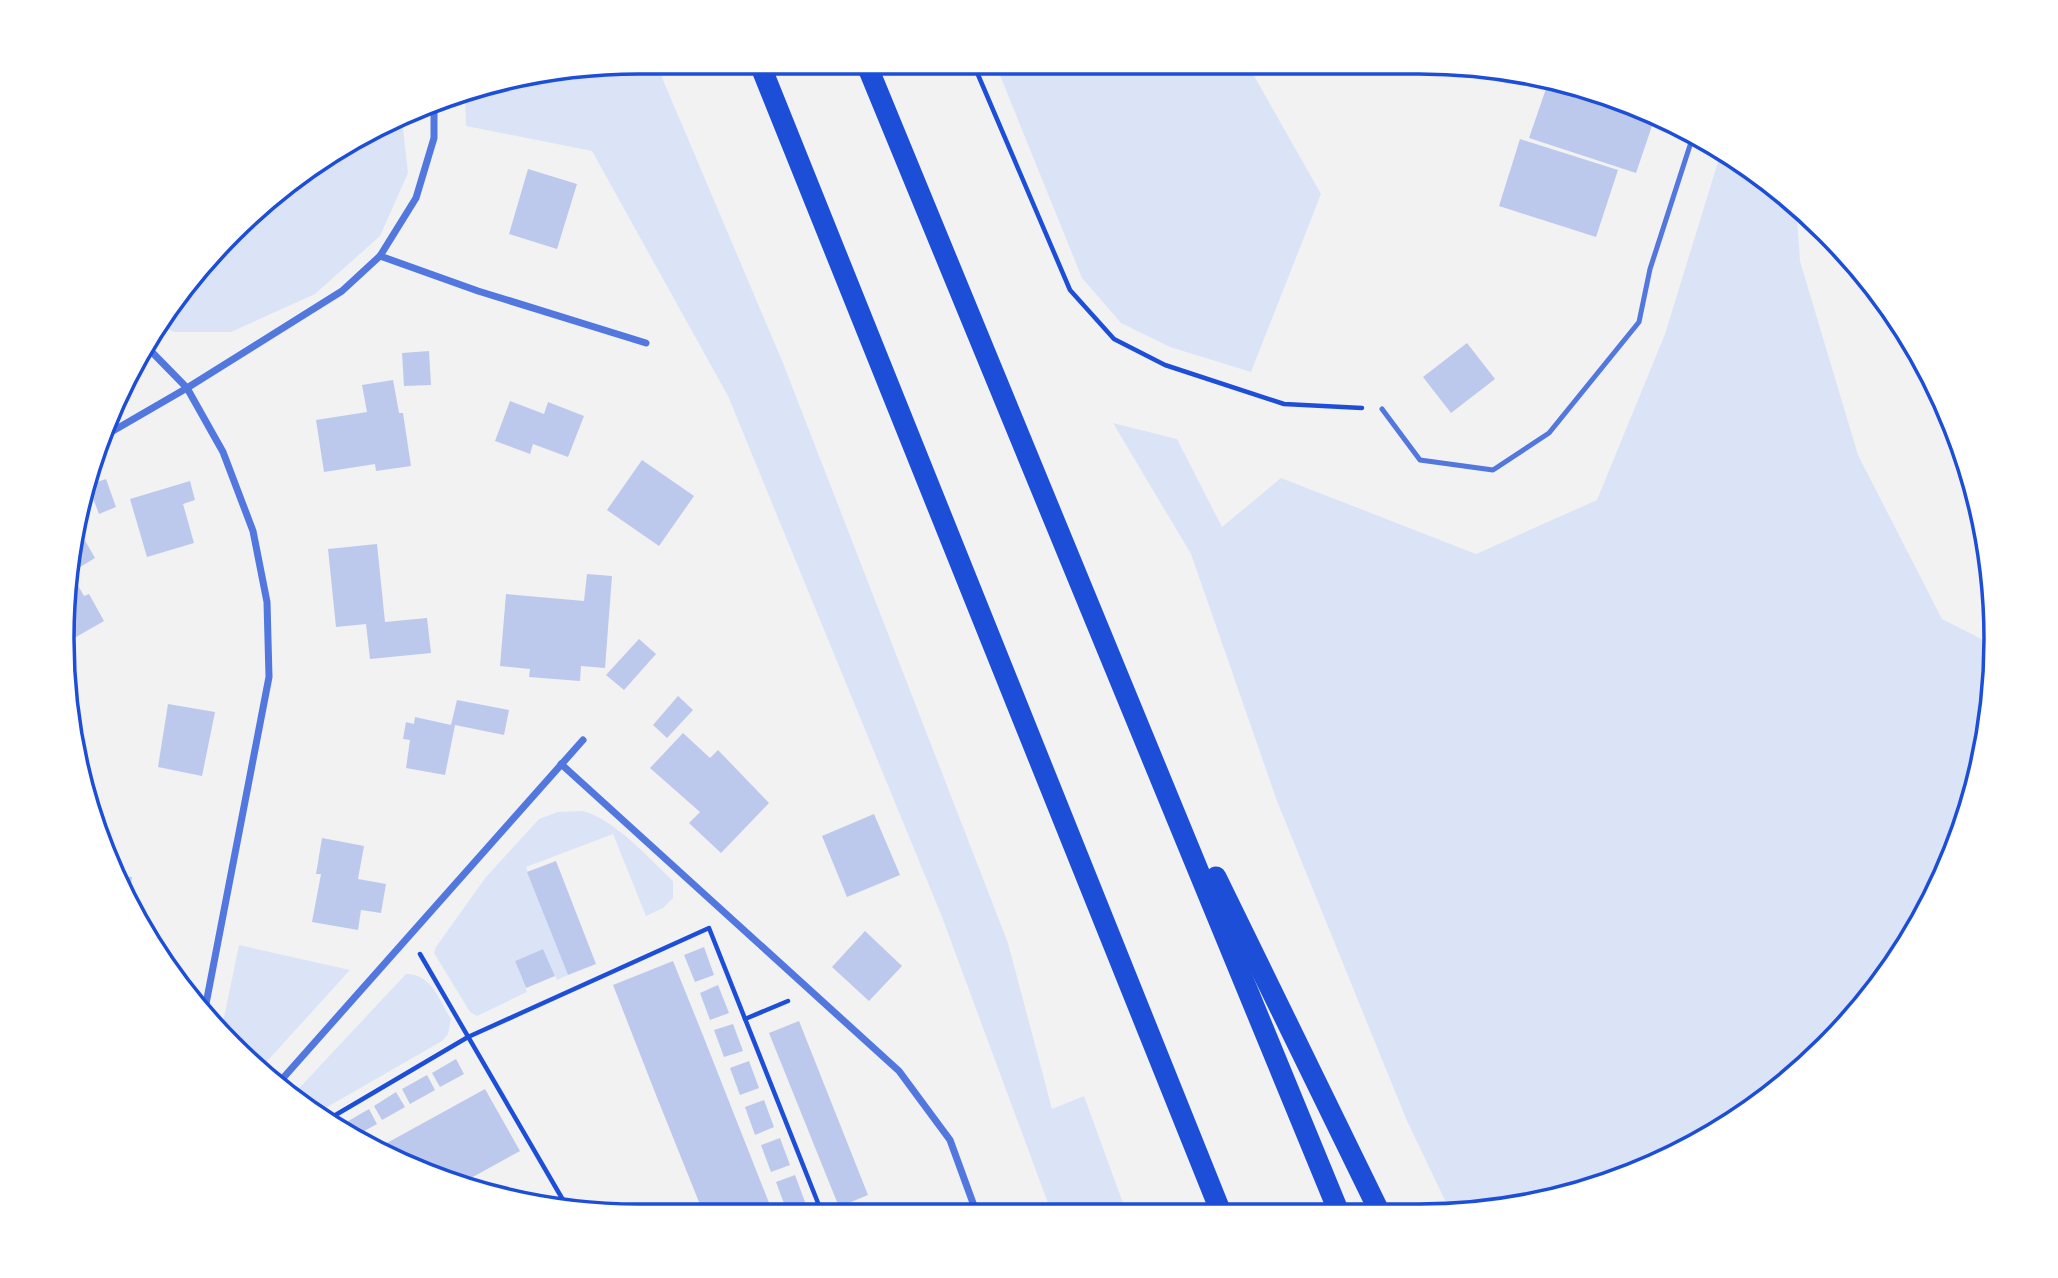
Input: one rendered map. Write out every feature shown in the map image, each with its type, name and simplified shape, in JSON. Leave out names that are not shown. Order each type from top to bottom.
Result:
[{"type":"highway","points":[[765,74],[1218,1204]]},
{"type":"highway","points":[[871,74],[1336,1204]]},
{"type":"highway","points":[[1131,704],[1376,1204]]},
{"type":"street","points":[[114,430],[342,291],[380,256],[416,198],[434,138],[434,113]]},
{"type":"street","points":[[380,256],[478,291],[646,343]]},
{"type":"street","points":[[152,352],[187,388],[223,452],[253,531],[267,601],[270,677],[206,1003]]},
{"type":"street","points":[[283,1078],[583,740]]},
{"type":"street","points":[[561,764],[899,1071],[950,1140],[974,1204]]},
{"type":"lane","points":[[1382,409],[1420,460],[1493,470],[1549,433],[1639,322],[1650,269],[1691,143]]},
{"type":"path","points":[[977,74],[1070,290],[1114,338],[1165,365],[1284,404],[1382,409]]},
{"type":"path","points":[[335,1115],[468,1037],[709,928],[818,1204]]},
{"type":"path","points":[[409,935],[563,1200]]},
{"type":"path","points":[[745,1018],[812,992]]},
{"type":"shaded area","points":[[661,74],[783,363],[1008,943],[1052,1109],[1084,1096],[1123,1204],[1048,1204],[942,917],[728,396],[592,151],[466,126],[465,101],[493,93],[565,78]]},
{"type":"shaded area","points":[[999,74],[1253,74],[1321,194],[1251,372],[1170,347],[1121,323],[1082,278]]},
{"type":"shaded area","points":[[403,126],[408,173],[380,236],[315,294],[231,332],[174,332],[167,328],[190,295],[239,239],[266,214],[295,190],[356,149]]},
{"type":"shaded area","points":[[1719,160],[1763,190],[1797,219],[1800,261],[1858,455],[1942,619],[1984,640],[1980,713],[1965,785],[1954,821],[1926,889],[1889,953],[1868,983],[1819,1039],[1763,1088],[1702,1129],[1601,1174],[1529,1194],[1446,1203],[1407,1121],[1277,801],[1191,554],[1113,423],[1177,439],[1222,527],[1281,478],[1476,554],[1597,500],[1665,334]]},
{"type":"shaded area","points":[[583,811],[619,831],[673,881],[673,898],[663,908],[646,916],[613,834],[526,867],[568,975],[557,980],[543,949],[515,961],[527,992],[477,1016],[470,1012],[434,953],[436,947],[486,877],[539,819],[558,812]]},
{"type":"shaded area","points":[[239,945],[350,970],[265,1063],[223,1022]]},
{"type":"shaded area","points":[[406,974],[422,978],[434,989],[451,1019],[448,1034],[442,1041],[324,1109],[298,1090]]},
{"type":"building","points":[[1546,88],[1601,104],[1652,125],[1636,173],[1529,138]]},
{"type":"building","points":[[1520,139],[1618,170],[1596,237],[1499,206]]},
{"type":"building","points":[[528,169],[577,184],[557,249],[509,234]]},
{"type":"building","points":[[1467,343],[1495,379],[1451,413],[1423,377]]},
{"type":"building","points":[[429,351],[431,385],[404,386],[402,353]]},
{"type":"building","points":[[393,380],[399,413],[403,413],[411,466],[376,471],[375,464],[324,472],[316,420],[367,412],[362,385]]},
{"type":"building","points":[[510,401],[544,414],[548,402],[584,416],[568,457],[533,444],[530,454],[495,441]]},
{"type":"building","points":[[642,460],[694,496],[659,546],[607,510]]},
{"type":"building","points":[[106,479],[116,507],[99,514],[92,496],[96,482]]},
{"type":"building","points":[[190,481],[195,500],[183,504],[194,543],[147,557],[130,499]]},
{"type":"building","points":[[83,537],[95,558],[78,569]]},
{"type":"building","points":[[377,544],[385,622],[427,618],[431,653],[370,659],[366,624],[336,627],[328,549]]},
{"type":"building","points":[[587,574],[612,576],[605,668],[581,666],[580,681],[529,677],[530,669],[500,666],[506,594],[584,601]]},
{"type":"building","points":[[77,583],[84,596],[89,594],[104,621],[74,638]]},
{"type":"building","points":[[639,639],[656,654],[624,690],[606,675]]},
{"type":"building","points":[[678,696],[693,710],[667,738],[653,725]]},
{"type":"building","points":[[457,700],[509,710],[504,735],[455,725],[445,775],[406,768],[410,740],[403,739],[406,722],[414,724],[415,717],[451,725]]},
{"type":"building","points":[[168,704],[215,712],[202,776],[158,767]]},
{"type":"building","points":[[683,733],[710,758],[718,750],[769,803],[721,853],[689,823],[700,812],[650,768]]},
{"type":"building","points":[[874,814],[900,875],[847,897],[822,836]]},
{"type":"building","points":[[322,838],[364,846],[358,879],[386,884],[381,913],[361,910],[358,930],[312,922],[321,874],[316,874]]},
{"type":"building","points":[[556,861],[596,964],[568,975],[527,872]]},
{"type":"building","points":[[865,931],[902,966],[869,1001],[832,967]]},
{"type":"building","points":[[704,947],[714,975],[695,982],[684,955]]},
{"type":"building","points":[[543,949],[555,976],[526,988],[515,961]]},
{"type":"building","points":[[673,961],[769,1204],[700,1204],[613,985]]},
{"type":"building","points":[[718,985],[729,1013],[710,1020],[700,993]]},
{"type":"building","points":[[799,1021],[868,1195],[846,1204],[838,1204],[769,1033]]},
{"type":"building","points":[[733,1024],[743,1051],[724,1057],[714,1030]]},
{"type":"building","points":[[456,1059],[464,1074],[440,1087],[432,1073]]},
{"type":"building","points":[[749,1061],[759,1088],[740,1095],[730,1068]]},
{"type":"building","points":[[427,1075],[435,1090],[410,1104],[402,1089]]},
{"type":"building","points":[[485,1089],[520,1151],[471,1178],[385,1144]]},
{"type":"building","points":[[396,1092],[405,1107],[382,1120],[374,1106]]},
{"type":"building","points":[[764,1100],[774,1127],[755,1135],[745,1107]]},
{"type":"building","points":[[369,1109],[377,1124],[362,1132],[346,1122]]},
{"type":"building","points":[[780,1138],[790,1165],[771,1172],[761,1145]]},
{"type":"building","points":[[795,1175],[805,1202],[784,1204],[776,1182]]}]
